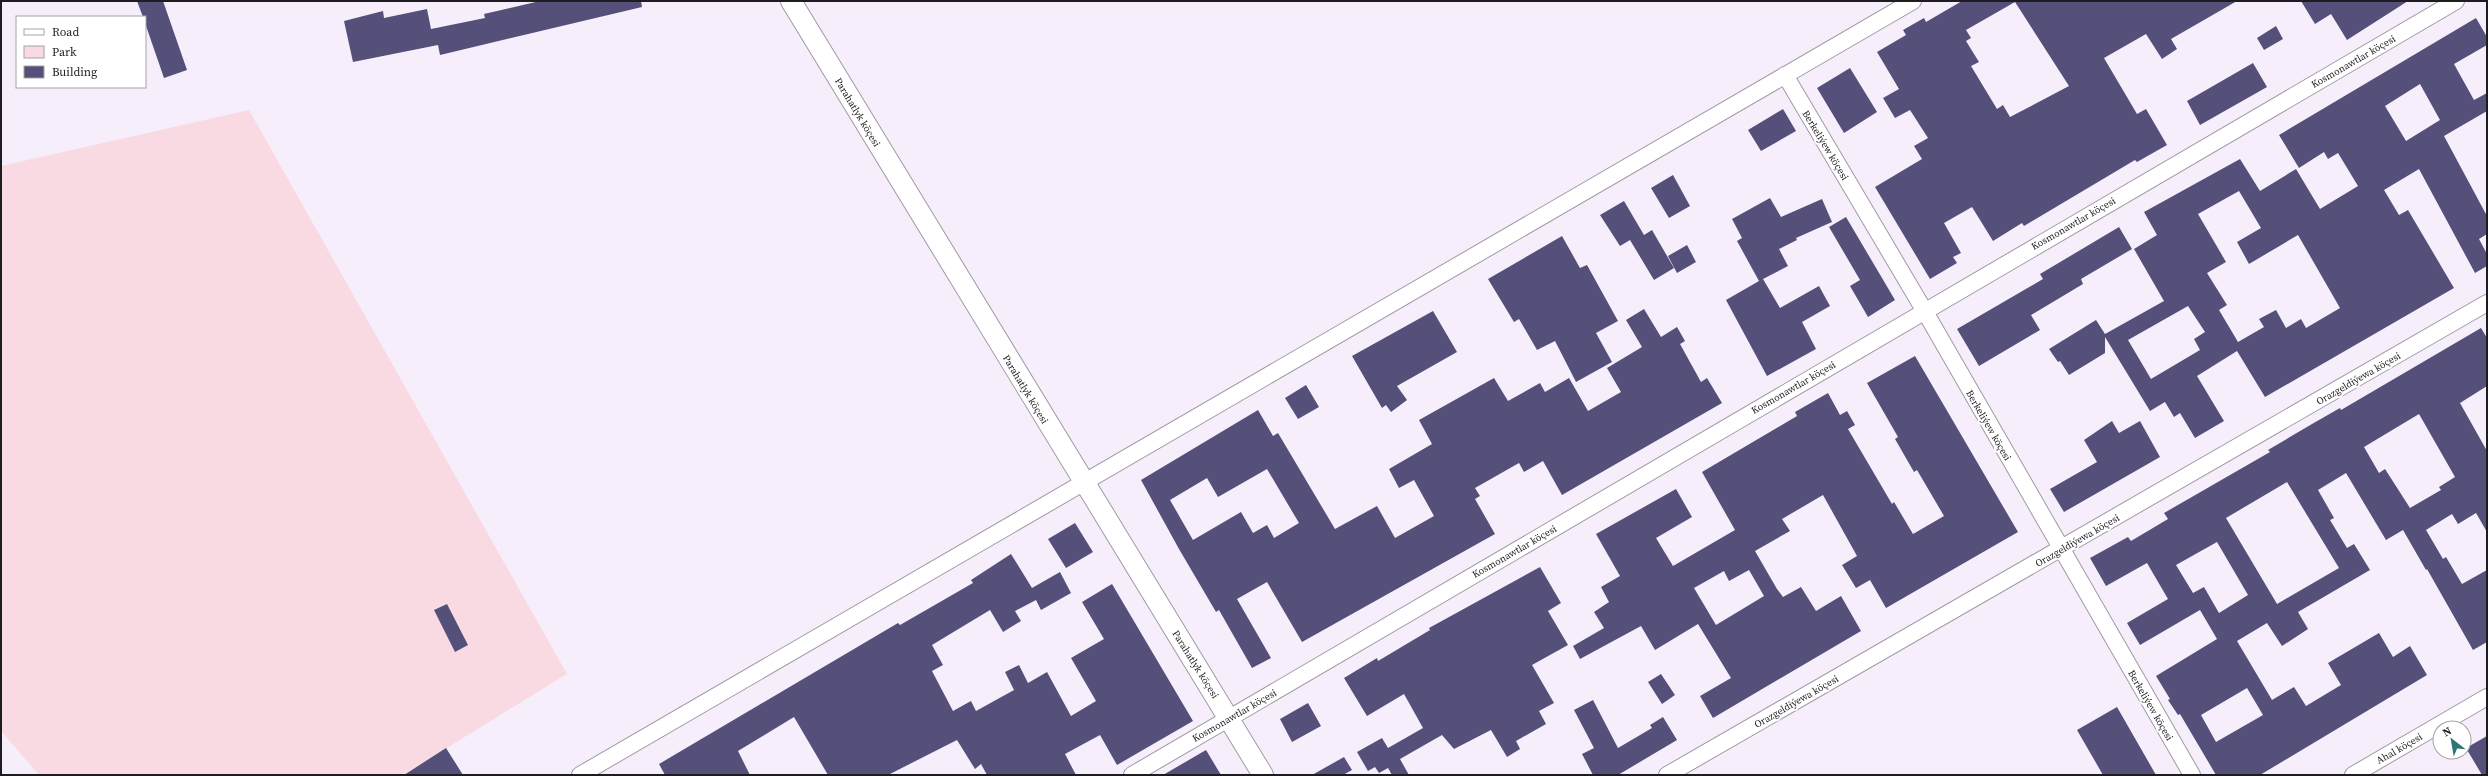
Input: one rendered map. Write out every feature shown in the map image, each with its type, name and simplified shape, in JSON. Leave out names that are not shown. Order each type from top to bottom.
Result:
[{"type":"street","name":"Parahatlyk köçesi","points":[[791,1],[1083,483],[1263,775]]},
{"type":"street","points":[[580,775],[1913,1]]},
{"type":"street","name":"Kosmonawtlar köçesi","points":[[1132,775],[1924,310],[2456,1]]},
{"type":"street","name":"Berkeliýew köçesi","points":[[1785,75],[1924,310],[2060,550],[2192,775]]},
{"type":"street","name":"Orazgeldiýewa köçesi","points":[[1667,775],[2487,303]]},
{"type":"street","name":"Ahal köçesi","points":[[2353,775],[2487,697]]},
{"type":"green space","points":[[249,110],[567,674],[403,775],[39,775],[1,731],[1,166]]},
{"type":"building","points":[[137,1],[163,1],[187,70],[164,78],[146,26],[146,16],[143,16]]},
{"type":"building","points":[[540,1],[641,1],[642,7],[440,55],[438,45],[353,62],[344,21],[383,11],[384,18],[427,9],[431,29],[485,18],[484,14]]},
{"type":"building","points":[[1962,1],[2237,1],[2171,39],[2177,49],[2162,59],[2146,34],[2104,58],[2137,114],[2146,109],[2167,145],[2137,162],[2135,160],[2024,226],[2022,223],[1993,241],[1972,207],[1944,223],[1961,253],[1953,257],[1957,263],[1930,279],[1875,187],[1922,159],[1914,146],[1928,138],[1910,110],[1895,118],[1883,98],[1899,89],[1877,52],[1906,35],[1903,30],[1924,18],[1926,22]],"holes":[[[2015,2],[2069,86],[2010,117],[2003,105],[1997,109],[1971,66],[1979,62],[1966,41],[1971,38],[1966,30]]]},
{"type":"building","points":[[2301,1],[2408,1],[2347,40],[2331,14],[2315,24]]},
{"type":"building","points":[[2476,18],[2487,37],[2487,45],[2454,64],[2474,100],[2487,93],[2487,111],[2444,136],[2487,216],[2487,234],[2479,239],[2487,254],[2487,266],[2475,273],[2419,169],[2384,190],[2399,215],[2408,210],[2454,288],[2265,397],[2237,351],[2197,376],[2224,421],[2195,438],[2180,413],[2174,417],[2165,402],[2150,411],[2105,337],[2105,353],[2069,375],[2060,361],[2058,362],[2049,349],[2096,320],[2105,334],[2164,301],[2134,249],[2157,235],[2144,212],[2240,159],[2260,191],[2296,169],[2320,209],[2358,186],[2338,153],[2328,159],[2324,152],[2299,168],[2279,135]],"holes":[[[2420,84],[2440,120],[2406,141],[2385,106]],[[2239,191],[2261,228],[2237,242],[2249,264],[2298,235],[2340,308],[2306,328],[2301,319],[2286,328],[2276,310],[2259,319],[2264,327],[2238,342],[2219,310],[2227,305],[2207,273],[2226,262],[2198,214]],[[2188,306],[2205,332],[2194,339],[2200,350],[2151,379],[2128,340]]]},
{"type":"building","points":[[2276,26],[2283,39],[2264,50],[2257,38]]},
{"type":"building","points":[[2253,63],[2267,87],[2200,125],[2187,101]]},
{"type":"building","points":[[1850,68],[1877,112],[1844,133],[1817,88]]},
{"type":"building","points":[[1783,109],[1796,131],[1761,151],[1748,130]]},
{"type":"building","points":[[1673,175],[1690,206],[1669,218],[1651,188]]},
{"type":"building","points":[[1770,198],[1781,217],[1822,199],[1832,222],[1796,238],[1797,240],[1779,249],[1788,266],[1763,279],[1780,308],[1819,286],[1830,306],[1802,322],[1816,349],[1767,376],[1726,300],[1759,281],[1737,241],[1742,238],[1732,219]]},
{"type":"building","points":[[1624,201],[1644,235],[1652,230],[1674,268],[1654,280],[1630,240],[1620,246],[1600,215]]},
{"type":"building","points":[[1846,217],[1895,300],[1868,317],[1850,286],[1860,280],[1829,227]]},
{"type":"building","points":[[2119,227],[2132,249],[2081,279],[2083,284],[2031,315],[2040,330],[1979,366],[1957,329],[2043,279],[2040,274]]},
{"type":"building","points":[[1562,236],[1580,268],[1587,265],[1618,321],[1596,333],[1612,362],[1576,382],[1555,341],[1537,350],[1519,319],[1514,322],[1488,279]]},
{"type":"building","points":[[1687,245],[1696,262],[1677,273],[1668,256]]},
{"type":"building","points":[[1644,309],[1661,337],[1677,327],[1685,341],[1680,344],[1701,382],[1707,378],[1722,403],[1562,495],[1543,461],[1524,472],[1519,463],[1475,488],[1480,496],[1475,499],[1495,534],[1302,642],[1267,582],[1237,599],[1271,658],[1252,668],[1219,610],[1216,612],[1141,480],[1258,410],[1273,436],[1278,433],[1335,529],[1377,506],[1395,538],[1434,516],[1414,480],[1399,488],[1389,469],[1432,444],[1419,420],[1494,378],[1508,401],[1540,383],[1545,392],[1569,378],[1588,411],[1621,392],[1607,368],[1642,347],[1626,320]],"holes":[[[1267,469],[1299,523],[1274,538],[1267,525],[1253,533],[1241,512],[1193,540],[1170,500],[1207,478],[1218,497]]]},
{"type":"building","points":[[1433,311],[1457,352],[1397,386],[1407,400],[1391,412],[1386,405],[1382,408],[1352,356]]},
{"type":"building","points":[[2481,328],[2487,338],[2487,386],[2460,403],[2487,451],[2487,532],[2476,513],[2458,524],[2452,514],[2426,530],[2443,559],[2446,557],[2462,584],[2487,570],[2487,642],[2473,650],[2403,530],[2386,540],[2346,473],[2318,490],[2334,518],[2330,520],[2347,548],[2354,544],[2370,570],[2298,612],[2308,629],[2282,646],[2267,623],[2237,641],[2272,700],[2294,687],[2306,706],[2341,685],[2328,663],[2379,633],[2393,657],[2410,646],[2427,675],[2260,775],[2216,775],[2180,714],[2178,715],[2168,700],[2170,699],[2156,676],[2217,639],[2200,610],[2140,645],[2127,623],[2168,599],[2147,563],[2106,586],[2090,558],[2128,537],[2131,541],[2168,519],[2164,513],[2270,452],[2268,450],[2312,424],[2340,408],[2341,410]],"holes":[[[2419,414],[2455,477],[2439,487],[2441,490],[2410,508],[2385,469],[2379,473],[2364,447]],[[2287,482],[2339,568],[2277,604],[2226,518]],[[2217,542],[2248,595],[2219,613],[2204,587],[2193,593],[2176,565]],[[2247,688],[2263,715],[2216,742],[2201,715]]]},
{"type":"building","points":[[1915,356],[2018,532],[1886,608],[1870,580],[1856,588],[1842,565],[1857,556],[1823,495],[1782,519],[1790,531],[1755,551],[1777,589],[1783,597],[1801,587],[1816,611],[1841,596],[1861,631],[1713,718],[1700,696],[1731,678],[1698,624],[1655,650],[1641,626],[1580,659],[1573,646],[1604,628],[1594,612],[1609,602],[1601,587],[1620,576],[1596,534],[1676,489],[1692,517],[1656,538],[1673,566],[1735,530],[1702,472],[1797,416],[1795,412],[1828,393],[1840,415],[1847,411],[1855,425],[1848,429],[1892,504],[1894,502],[1913,534],[1944,516],[1917,470],[1914,472],[1895,439],[1898,437],[1867,383]],"holes":[[[1749,570],[1764,596],[1716,625],[1694,588],[1724,571],[1729,581]]]},
{"type":"building","points":[[1306,385],[1319,407],[1298,419],[1285,398]]},
{"type":"building","points":[[2112,421],[2119,433],[2140,421],[2160,457],[2064,512],[2050,489],[2097,462],[2084,440]]},
{"type":"building","points":[[1075,523],[1093,552],[1066,568],[1048,539]]},
{"type":"building","points":[[1011,554],[1032,588],[1060,572],[1071,593],[1041,610],[1036,600],[1015,611],[1021,621],[1003,632],[990,610],[932,645],[943,665],[932,671],[953,711],[971,701],[976,711],[1014,690],[1005,672],[1019,665],[1028,683],[1047,672],[1071,716],[1096,701],[1071,658],[1104,639],[1082,602],[1112,584],[1193,721],[1117,765],[1100,735],[1065,754],[1076,775],[987,775],[981,764],[975,769],[957,740],[888,775],[828,775],[794,717],[738,751],[750,775],[665,775],[659,764],[898,623],[900,625],[973,583],[971,580]]},
{"type":"building","points":[[1540,567],[1561,603],[1548,611],[1568,645],[1532,665],[1554,703],[1539,711],[1546,724],[1516,741],[1520,749],[1507,757],[1491,730],[1454,749],[1442,735],[1400,759],[1409,775],[1392,775],[1388,768],[1379,773],[1375,767],[1368,771],[1357,752],[1382,738],[1388,748],[1423,728],[1404,694],[1367,716],[1344,678],[1377,658],[1378,661],[1430,630],[1429,628]]},
{"type":"building","points":[[447,604],[468,645],[455,652],[434,610]]},
{"type":"building","points":[[1661,674],[1675,695],[1662,704],[1648,682]]},
{"type":"building","points":[[1593,700],[1618,748],[1652,728],[1650,725],[1663,717],[1677,740],[1618,775],[1593,775],[1582,754],[1594,748],[1574,710]]},
{"type":"building","points":[[1308,703],[1321,726],[1292,742],[1280,719]]},
{"type":"building","points":[[2117,707],[2156,775],[2103,775],[2077,730]]},
{"type":"building","points":[[2487,736],[2487,775],[2482,775],[2472,758],[2472,745]]},
{"type":"building","points":[[446,748],[463,775],[404,775]]},
{"type":"building","points":[[1206,750],[1221,775],[1163,775]]},
{"type":"building","points":[[1344,757],[1352,770],[1343,775],[1312,775]]}]
